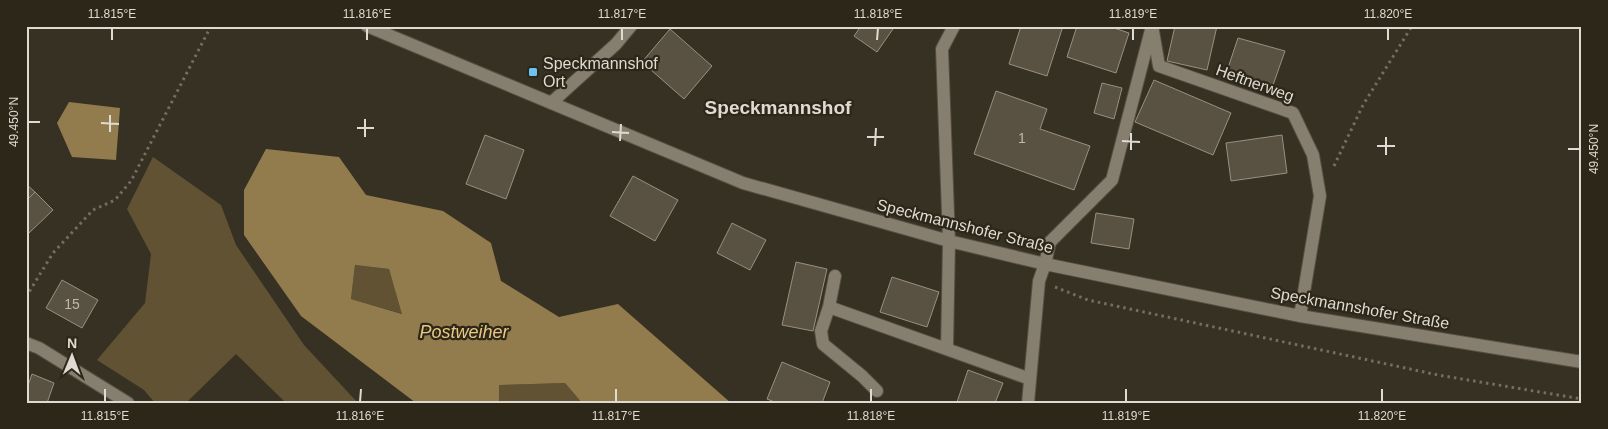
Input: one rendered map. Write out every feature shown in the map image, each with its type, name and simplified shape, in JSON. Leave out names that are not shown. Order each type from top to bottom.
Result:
[{"type":"street","name":"Speckmannshofer Straße","points":[[367,26],[743,183],[949,241],[1045,264],[1300,316],[1582,362]]},
{"type":"street","points":[[551,103],[616,44],[631,26]]},
{"type":"street","points":[[947,349],[949,241],[942,48],[954,26]]},
{"type":"street","name":"Heftnerweg","points":[[1152,26],[1159,66],[1293,113],[1313,155],[1320,196],[1300,316]]},
{"type":"street","name":"Heftnerweg","points":[[1028,403],[1038,281],[1045,264],[1050,242],[1112,180],[1152,26]]},
{"type":"street","points":[[835,276],[829,307],[821,331],[823,344],[862,376],[876,391]]},
{"type":"street","points":[[829,307],[1030,378]]},
{"type":"street","points":[[26,343],[38,348],[128,403]]},
{"type":"path","points":[[26,297],[53,253],[93,210],[115,200],[131,181],[211,26]]},
{"type":"path","points":[[1320,196],[1363,105],[1412,26]]},
{"type":"path","points":[[1038,281],[1088,300],[1438,375],[1582,399]]},
{"type":"shaded area","points":[[153,157],[221,205],[236,245],[304,345],[358,403],[286,403],[236,354],[186,403],[155,403],[144,390],[97,360],[145,303],[151,254],[127,209]]},
{"type":"shaded area","points":[[355,265],[389,269],[403,314],[351,299]]},
{"type":"shaded area","points":[[565,383],[582,403],[499,403],[499,385]]},
{"type":"water","points":[[69,102],[120,108],[116,160],[72,157],[57,123]]},
{"type":"water","name":"Postweiher","points":[[266,149],[339,157],[366,195],[443,211],[491,243],[501,281],[559,317],[618,304],[731,403],[582,403],[565,383],[499,385],[499,403],[416,403],[301,316],[244,235],[244,190]],"holes":[[[355,265],[389,269],[402,314],[351,299]]]},
{"type":"building","points":[[861,26],[895,26],[877,52],[854,36]]},
{"type":"building","points":[[1021,26],[1063,26],[1047,76],[1009,64]]},
{"type":"building","points":[[1077,26],[1108,26],[1129,33],[1116,73],[1067,57]]},
{"type":"building","points":[[1175,26],[1217,26],[1207,70],[1167,61]]},
{"type":"building","points":[[670,29],[712,66],[684,99],[642,62]]},
{"type":"building","points":[[1238,38],[1285,51],[1272,88],[1227,71]]},
{"type":"building","points":[[1154,80],[1231,113],[1213,155],[1135,122]]},
{"type":"building","points":[[1102,83],[1122,88],[1114,119],[1094,113]]},
{"type":"building","points":[[996,91],[1047,109],[1040,129],[1090,146],[1074,190],[974,154]]},
{"type":"building","points":[[485,135],[524,150],[506,199],[466,184]]},
{"type":"building","points":[[1282,135],[1287,173],[1231,181],[1226,143]]},
{"type":"building","points":[[633,176],[678,200],[655,241],[610,216]]},
{"type":"building","points":[[26,184],[35,192],[26,201]]},
{"type":"building","points":[[35,192],[53,210],[29,233],[26,230],[26,201]]},
{"type":"building","points":[[1096,213],[1134,219],[1129,249],[1091,243]]},
{"type":"building","points":[[732,223],[766,240],[750,270],[717,253]]},
{"type":"building","points":[[796,262],[827,269],[813,331],[782,325]]},
{"type":"building","points":[[892,277],[939,292],[927,327],[880,312]]},
{"type":"building","points":[[62,280],[98,300],[82,328],[46,308]]},
{"type":"building","points":[[782,362],[830,382],[822,403],[777,403],[767,399]]},
{"type":"building","points":[[968,370],[1003,383],[995,403],[957,402]]},
{"type":"building","points":[[32,374],[54,383],[47,403],[26,403],[26,391]]},
{"type":"place","name":"Speckmannshof Ort","points":[[533,72]]},
{"type":"district","name":"Speckmannshof","points":[[778,107]]}]
